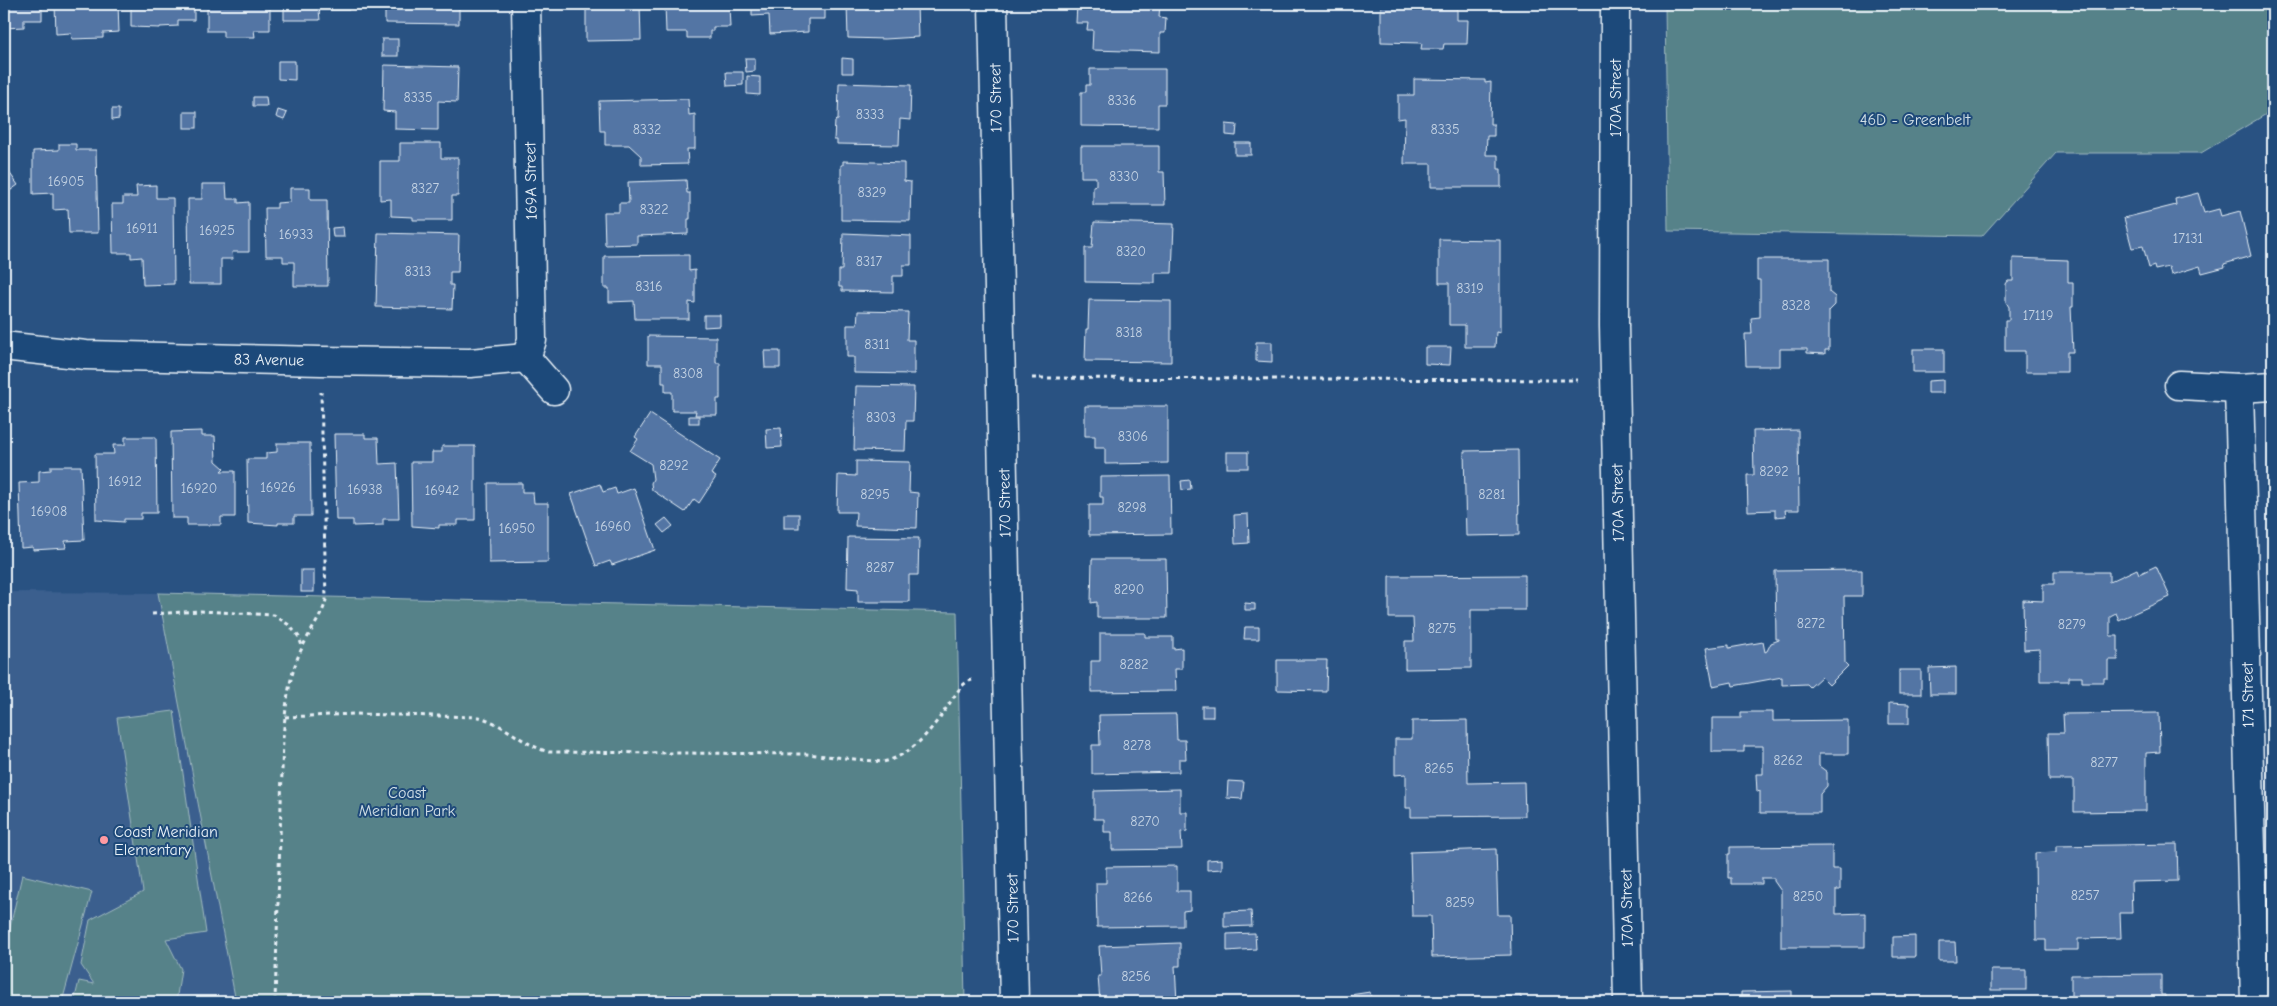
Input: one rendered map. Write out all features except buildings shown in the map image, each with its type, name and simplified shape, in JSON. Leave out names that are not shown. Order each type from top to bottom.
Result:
[{"type":"street","name":"169A Street","points":[[526,4],[532,340],[526,358]]},
{"type":"street","name":"170 Street","points":[[993,4],[1014,1002]]},
{"type":"street","name":"170A Street","points":[[1615,4],[1614,326],[1628,1002]]},
{"type":"street","name":"83 Avenue","points":[[12,347],[86,355],[321,361],[470,363],[526,358]]},
{"type":"street","points":[[526,358],[554,390]]},
{"type":"street","points":[[2179,385],[2238,388],[2273,386]]},
{"type":"street","name":"171 Street","points":[[2238,388],[2254,1002]]},
{"type":"path","points":[[275,1002],[285,717],[289,684],[302,647],[326,600],[321,361]]},
{"type":"path","points":[[1031,378],[1578,380]]},
{"type":"path","points":[[152,614],[201,611],[274,615],[289,625],[299,637],[302,647]]},
{"type":"path","points":[[285,717],[355,714],[479,717],[490,720],[531,746],[549,752],[807,754],[883,762],[894,760],[909,751],[934,724],[959,688],[972,680]]},
{"type":"shaded area","name":"Coast Meridian Elementary","points":[[4,592],[158,593],[236,1002],[4,1002]]},
{"type":"green space","name":"46D - Greenbelt","points":[[1665,4],[2273,4],[2273,110],[2201,153],[2056,153],[1982,236],[1668,231]]},
{"type":"green space","name":"Coast Meridian Park","points":[[158,593],[957,612],[965,1002],[236,1002]]},
{"type":"green space","points":[[174,711],[206,933],[166,939],[181,969],[176,1002],[74,1002],[79,981],[94,984],[81,965],[90,920],[143,892],[117,718]]},
{"type":"green space","points":[[22,875],[92,892],[62,1002],[24,1002],[4,997],[4,953]]},
{"type":"place","name":"Coast Meridian Elementary","points":[[104,840]]}]
